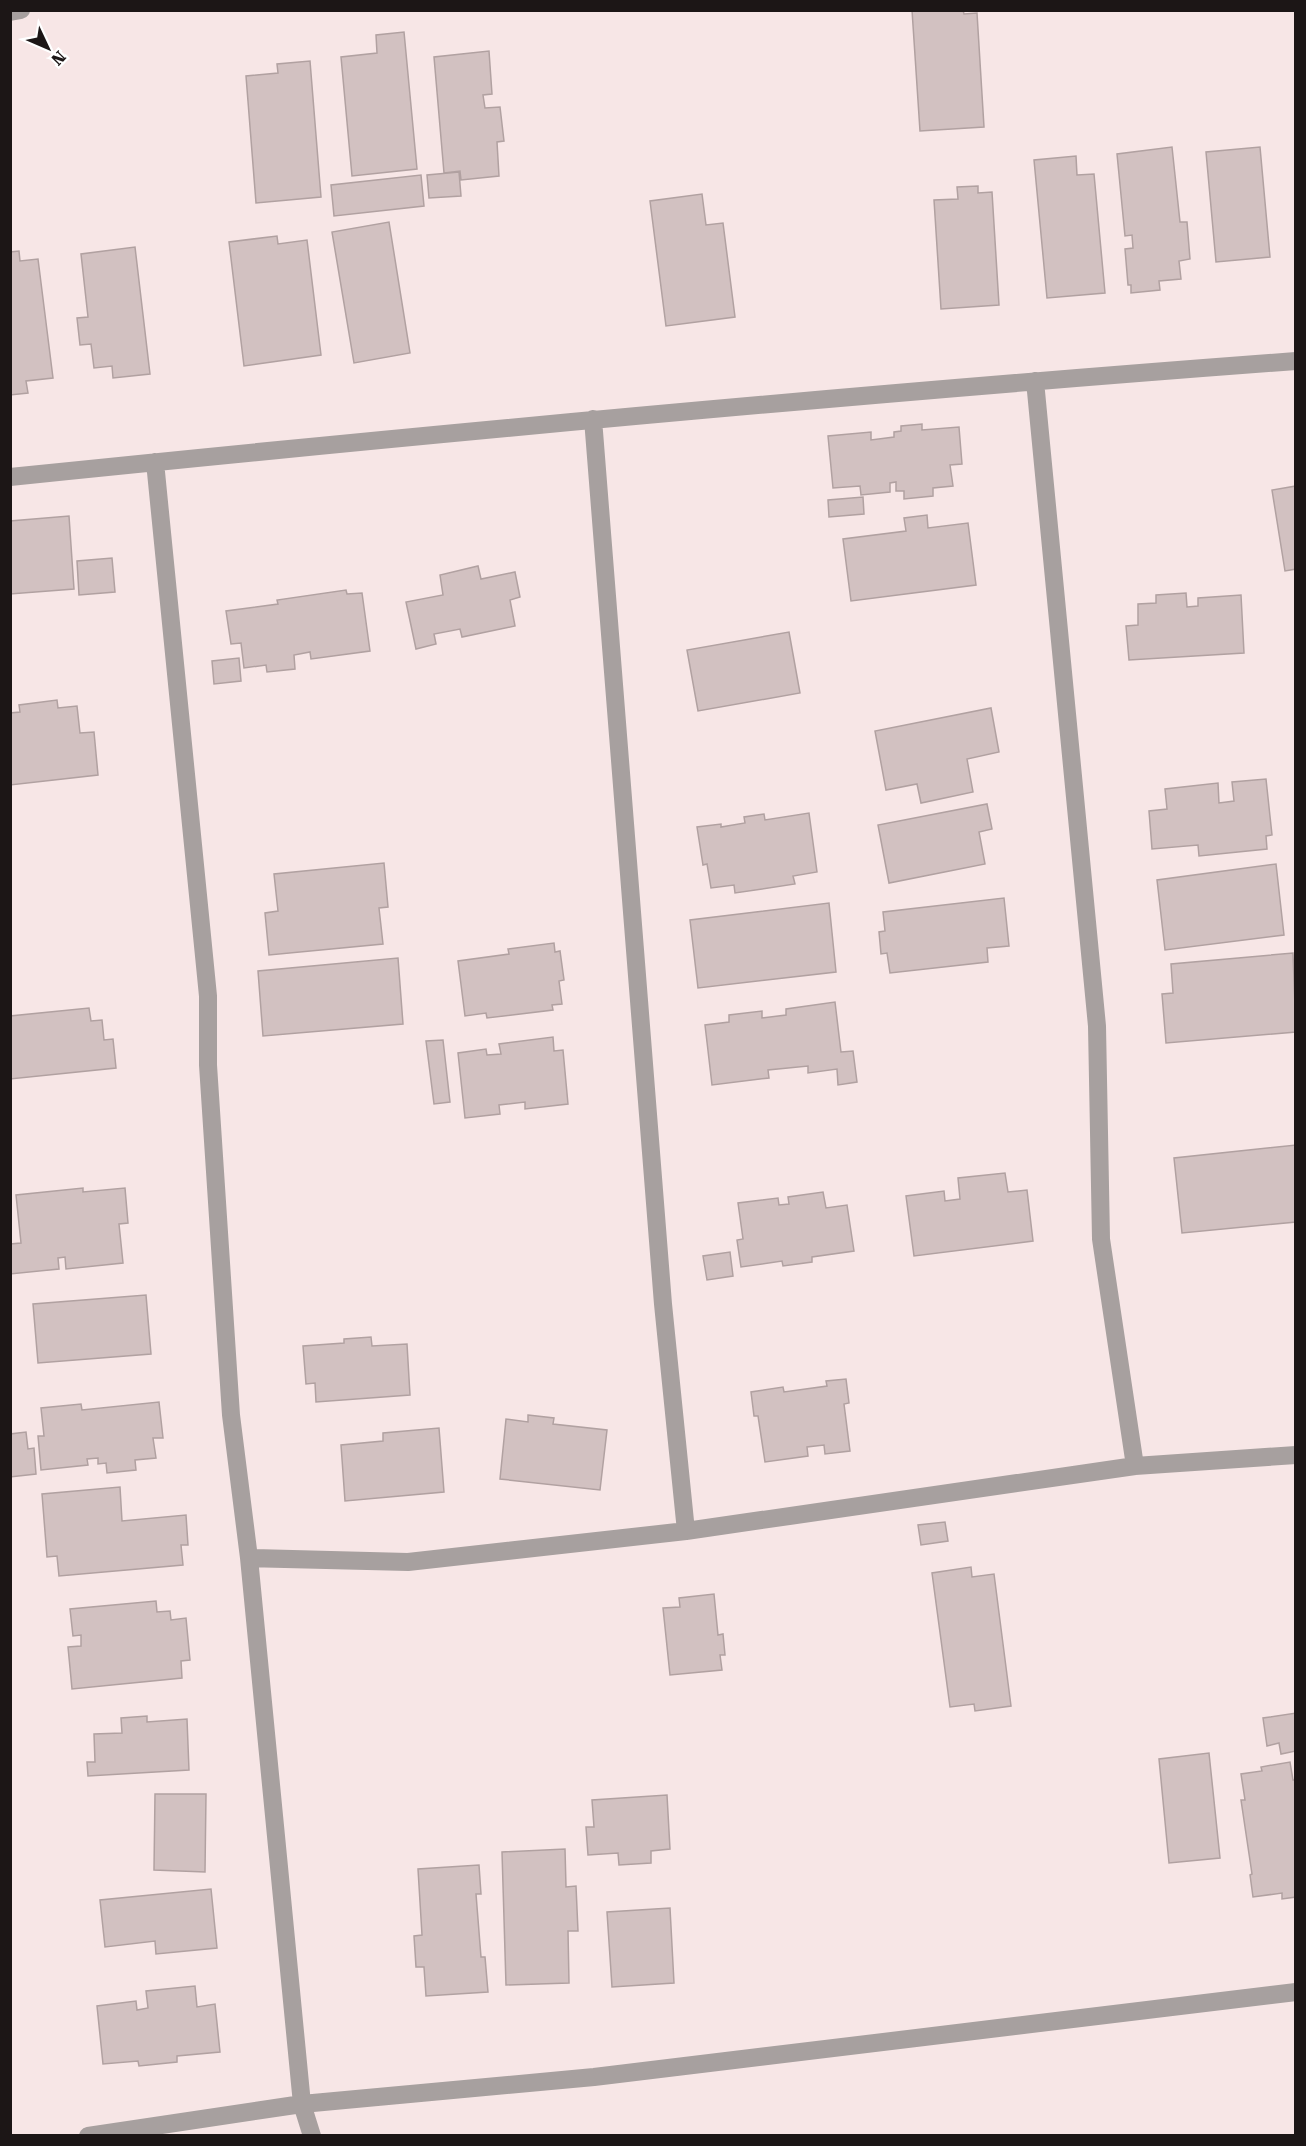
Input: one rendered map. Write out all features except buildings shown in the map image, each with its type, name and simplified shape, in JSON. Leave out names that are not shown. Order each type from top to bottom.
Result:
[{"type":"street","points":[[10,12],[21,10]]},
{"type":"street","points":[[10,477],[593,419],[1296,361]]},
{"type":"street","points":[[1035,381],[1097,1026],[1101,1239],[1135,1466]]},
{"type":"street","points":[[593,419],[663,1304],[686,1531]]},
{"type":"street","points":[[155,462],[208,996],[208,1065],[231,1414],[249,1558],[302,2104],[312,2136]]},
{"type":"street","points":[[249,1558],[408,1562],[686,1531],[1135,1466],[1296,1455]]},
{"type":"street","points":[[88,2136],[302,2104],[594,2077],[1296,1992]]}]
